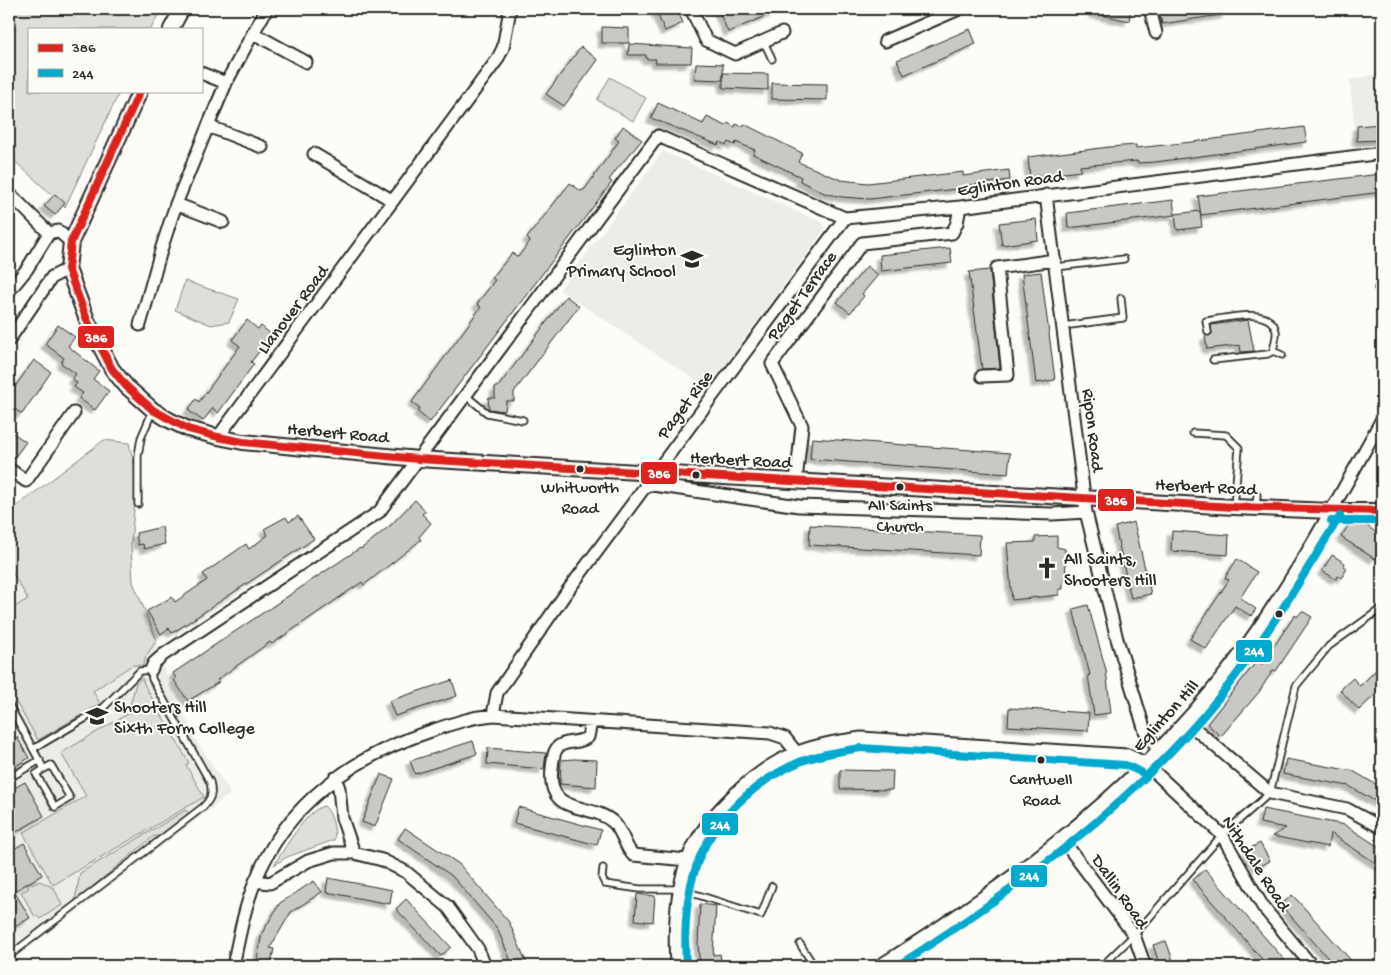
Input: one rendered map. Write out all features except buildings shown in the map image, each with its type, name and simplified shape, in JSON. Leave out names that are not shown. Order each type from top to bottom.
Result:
[{"type":"street","points":[[172,28],[182,9]]},
{"type":"street","points":[[140,325],[176,204],[226,83],[267,9]]},
{"type":"street","name":"Llanover Road","points":[[218,437],[497,60],[503,48],[510,9]]},
{"type":"street","points":[[691,9],[706,40],[735,54],[782,33]]},
{"type":"street","points":[[886,41],[959,9]]},
{"type":"street","points":[[1150,9],[1156,33]]},
{"type":"street","points":[[253,33],[306,62]]},
{"type":"street","points":[[202,73],[226,83]]},
{"type":"street","points":[[9,340],[52,277],[68,269],[71,242],[140,92]]},
{"type":"street","points":[[208,126],[262,146]]},
{"type":"street","name":"Eglinton Road","points":[[464,394],[658,136],[845,218],[960,207],[1382,153]]},
{"type":"street","points":[[314,154],[393,201]]},
{"type":"street","points":[[9,193],[49,233]]},
{"type":"street","name":"Ripon Road","points":[[1046,195],[1086,512],[1117,639],[1145,732],[1158,750]]},
{"type":"street","points":[[176,204],[223,222]]},
{"type":"street","name":"Paget Terrace","points":[[796,481],[802,426],[772,364],[862,243],[952,233],[957,223],[960,207]]},
{"type":"street","name":"Paget Rise","points":[[493,715],[497,694],[566,593],[845,218]]},
{"type":"street","points":[[9,290],[28,269],[49,233],[58,231],[71,242]]},
{"type":"street","points":[[982,376],[1008,375],[997,268],[1055,263]]},
{"type":"street","name":"Herbert Road","points":[[68,269],[87,320],[108,362],[126,386],[153,410],[169,420],[218,437],[243,442],[418,459],[650,478],[796,481],[1234,507],[1257,501],[1331,511],[1382,511]]},
{"type":"street","points":[[151,670],[154,662],[163,655],[379,512],[464,394]]},
{"type":"street","points":[[9,469],[26,481],[74,413]]},
{"type":"street","points":[[1331,511],[1378,435],[1382,419]]},
{"type":"street","name":"Herbert Road","points":[[650,478],[799,506],[1053,514],[1086,512]]},
{"type":"street","name":"Eglinton Hill","points":[[879,966],[966,910],[1062,839],[1158,750],[1186,721],[1236,660],[1266,617],[1331,511]]},
{"type":"street","points":[[232,966],[246,907],[255,881],[271,849],[292,821],[334,778],[375,753],[409,738],[472,718],[493,715],[770,733],[785,738],[796,752]]},
{"type":"street","points":[[1186,721],[1270,793],[1347,809],[1382,828]]},
{"type":"street","points":[[591,722],[588,737],[581,742],[568,742],[559,747],[553,755],[550,779],[560,800],[571,807],[604,816],[615,823],[625,848],[633,855],[687,860]]},
{"type":"street","points":[[676,966],[675,937],[679,890],[687,860],[716,813],[740,789],[769,767],[796,752],[830,742],[861,738],[1128,755],[1145,763]]},
{"type":"street","name":"Nithdale Road","points":[[1145,763],[1222,835],[1263,907],[1312,966]]},
{"type":"street","points":[[334,778],[339,788],[342,818],[354,853]]},
{"type":"street","name":"Dallin Road","points":[[1062,839],[1134,936],[1145,966]]},
{"type":"street","points":[[255,881],[270,883],[308,861],[334,853],[354,853],[382,860],[406,872],[428,888],[448,907],[478,948],[485,966]]},
{"type":"lane","points":[[764,42],[772,59]]},
{"type":"lane","points":[[1055,263],[1124,259]]},
{"type":"lane","points":[[1378,288],[1382,280]]},
{"type":"lane","points":[[1063,326],[1123,318],[1121,298]]},
{"type":"lane","points":[[1208,332],[1206,321],[1258,315],[1267,319],[1275,327],[1274,350],[1268,354],[1213,360]]},
{"type":"lane","points":[[1274,350],[1282,355]]},
{"type":"lane","points":[[464,394],[487,413],[523,420]]},
{"type":"lane","points":[[138,504],[138,456],[141,438],[153,410]]},
{"type":"lane","points":[[1192,433],[1226,435],[1239,448],[1234,507]]},
{"type":"lane","points":[[1102,966],[1134,936],[1222,835],[1270,793],[1296,686],[1329,646],[1382,608]]},
{"type":"lane","points":[[9,956],[210,799],[210,782],[152,679],[151,670],[140,671],[104,708],[34,749]]},
{"type":"lane","points":[[9,705],[44,769]]},
{"type":"lane","points":[[9,778],[40,760]]},
{"type":"lane","points":[[51,765],[70,798],[55,807],[36,774],[44,769],[51,765]]},
{"type":"lane","points":[[603,868],[602,878],[605,884],[640,889],[679,890],[761,915],[772,886]]},
{"type":"lane","points":[[800,944],[814,966]]},
{"type":"shaded area","points":[[9,9],[161,9],[152,28],[28,28],[28,92],[120,92],[65,207],[9,156]]},
{"type":"shaded area","points":[[1382,73],[1382,144],[1356,147],[1350,80]]},
{"type":"shaded area","points":[[610,77],[646,98],[633,121],[597,100]]},
{"type":"shaded area","name":"Eglinton Primary School","points":[[663,151],[823,223],[825,229],[708,388],[559,290]]},
{"type":"shaded area","points":[[185,281],[239,299],[229,322],[211,325],[175,310]]},
{"type":"shaded area","points":[[104,440],[129,443],[137,476],[131,544],[133,582],[157,640],[146,656],[143,666],[132,665],[93,691],[100,704],[38,740],[9,690],[9,610],[28,599],[9,567],[9,512]]},
{"type":"shaded area","name":"Shooters Hill Sixth Form College","points":[[129,443],[128,544],[132,582],[165,663],[162,664],[174,693],[195,738],[229,790],[229,795],[9,963],[9,515]]},
{"type":"shaded area","points":[[142,678],[189,763],[186,765],[204,797],[53,885],[23,833],[86,796],[61,753],[131,712],[129,709],[136,683]]},
{"type":"shaded area","points":[[324,806],[327,808],[333,822],[334,840],[287,857],[274,865],[303,822],[317,809]]},
{"type":"shaded area","points":[[186,810],[189,814],[160,837],[154,836],[75,901],[80,873]]},
{"type":"shaded area","points":[[40,881],[54,888],[62,905],[40,919],[37,916],[35,917],[21,892],[29,888],[27,885],[30,882],[32,885]]},
{"type":"transit line","name":"386","points":[[140,92],[71,242],[68,269],[87,320],[112,369],[126,386],[153,410],[188,429],[243,442],[418,459],[1234,507],[1382,511]]},
{"type":"transit line","name":"244","points":[[897,966],[1028,876],[1070,844],[1149,774],[1185,736],[1237,675],[1283,608],[1340,516]]},
{"type":"transit line","name":"244","points":[[1331,521],[1382,521]]},
{"type":"transit line","name":"244","points":[[686,966],[685,928],[687,903],[692,879],[703,850],[724,818],[753,790],[785,769],[802,761],[861,748],[1125,765],[1141,772]]},
{"type":"place","name":"Eglinton Primary School","points":[[692,259]]},
{"type":"place","name":"Whitworth Road","points":[[580,469]]},
{"type":"place","name":"All Saints Church","points":[[900,487]]},
{"type":"place","name":"All Saints, Shooters Hill","points":[[1047,568]]},
{"type":"place","name":"Shooters Hill Sixth Form College","points":[[97,716]]},
{"type":"place","name":"Cantwell Road","points":[[1041,760]]}]
